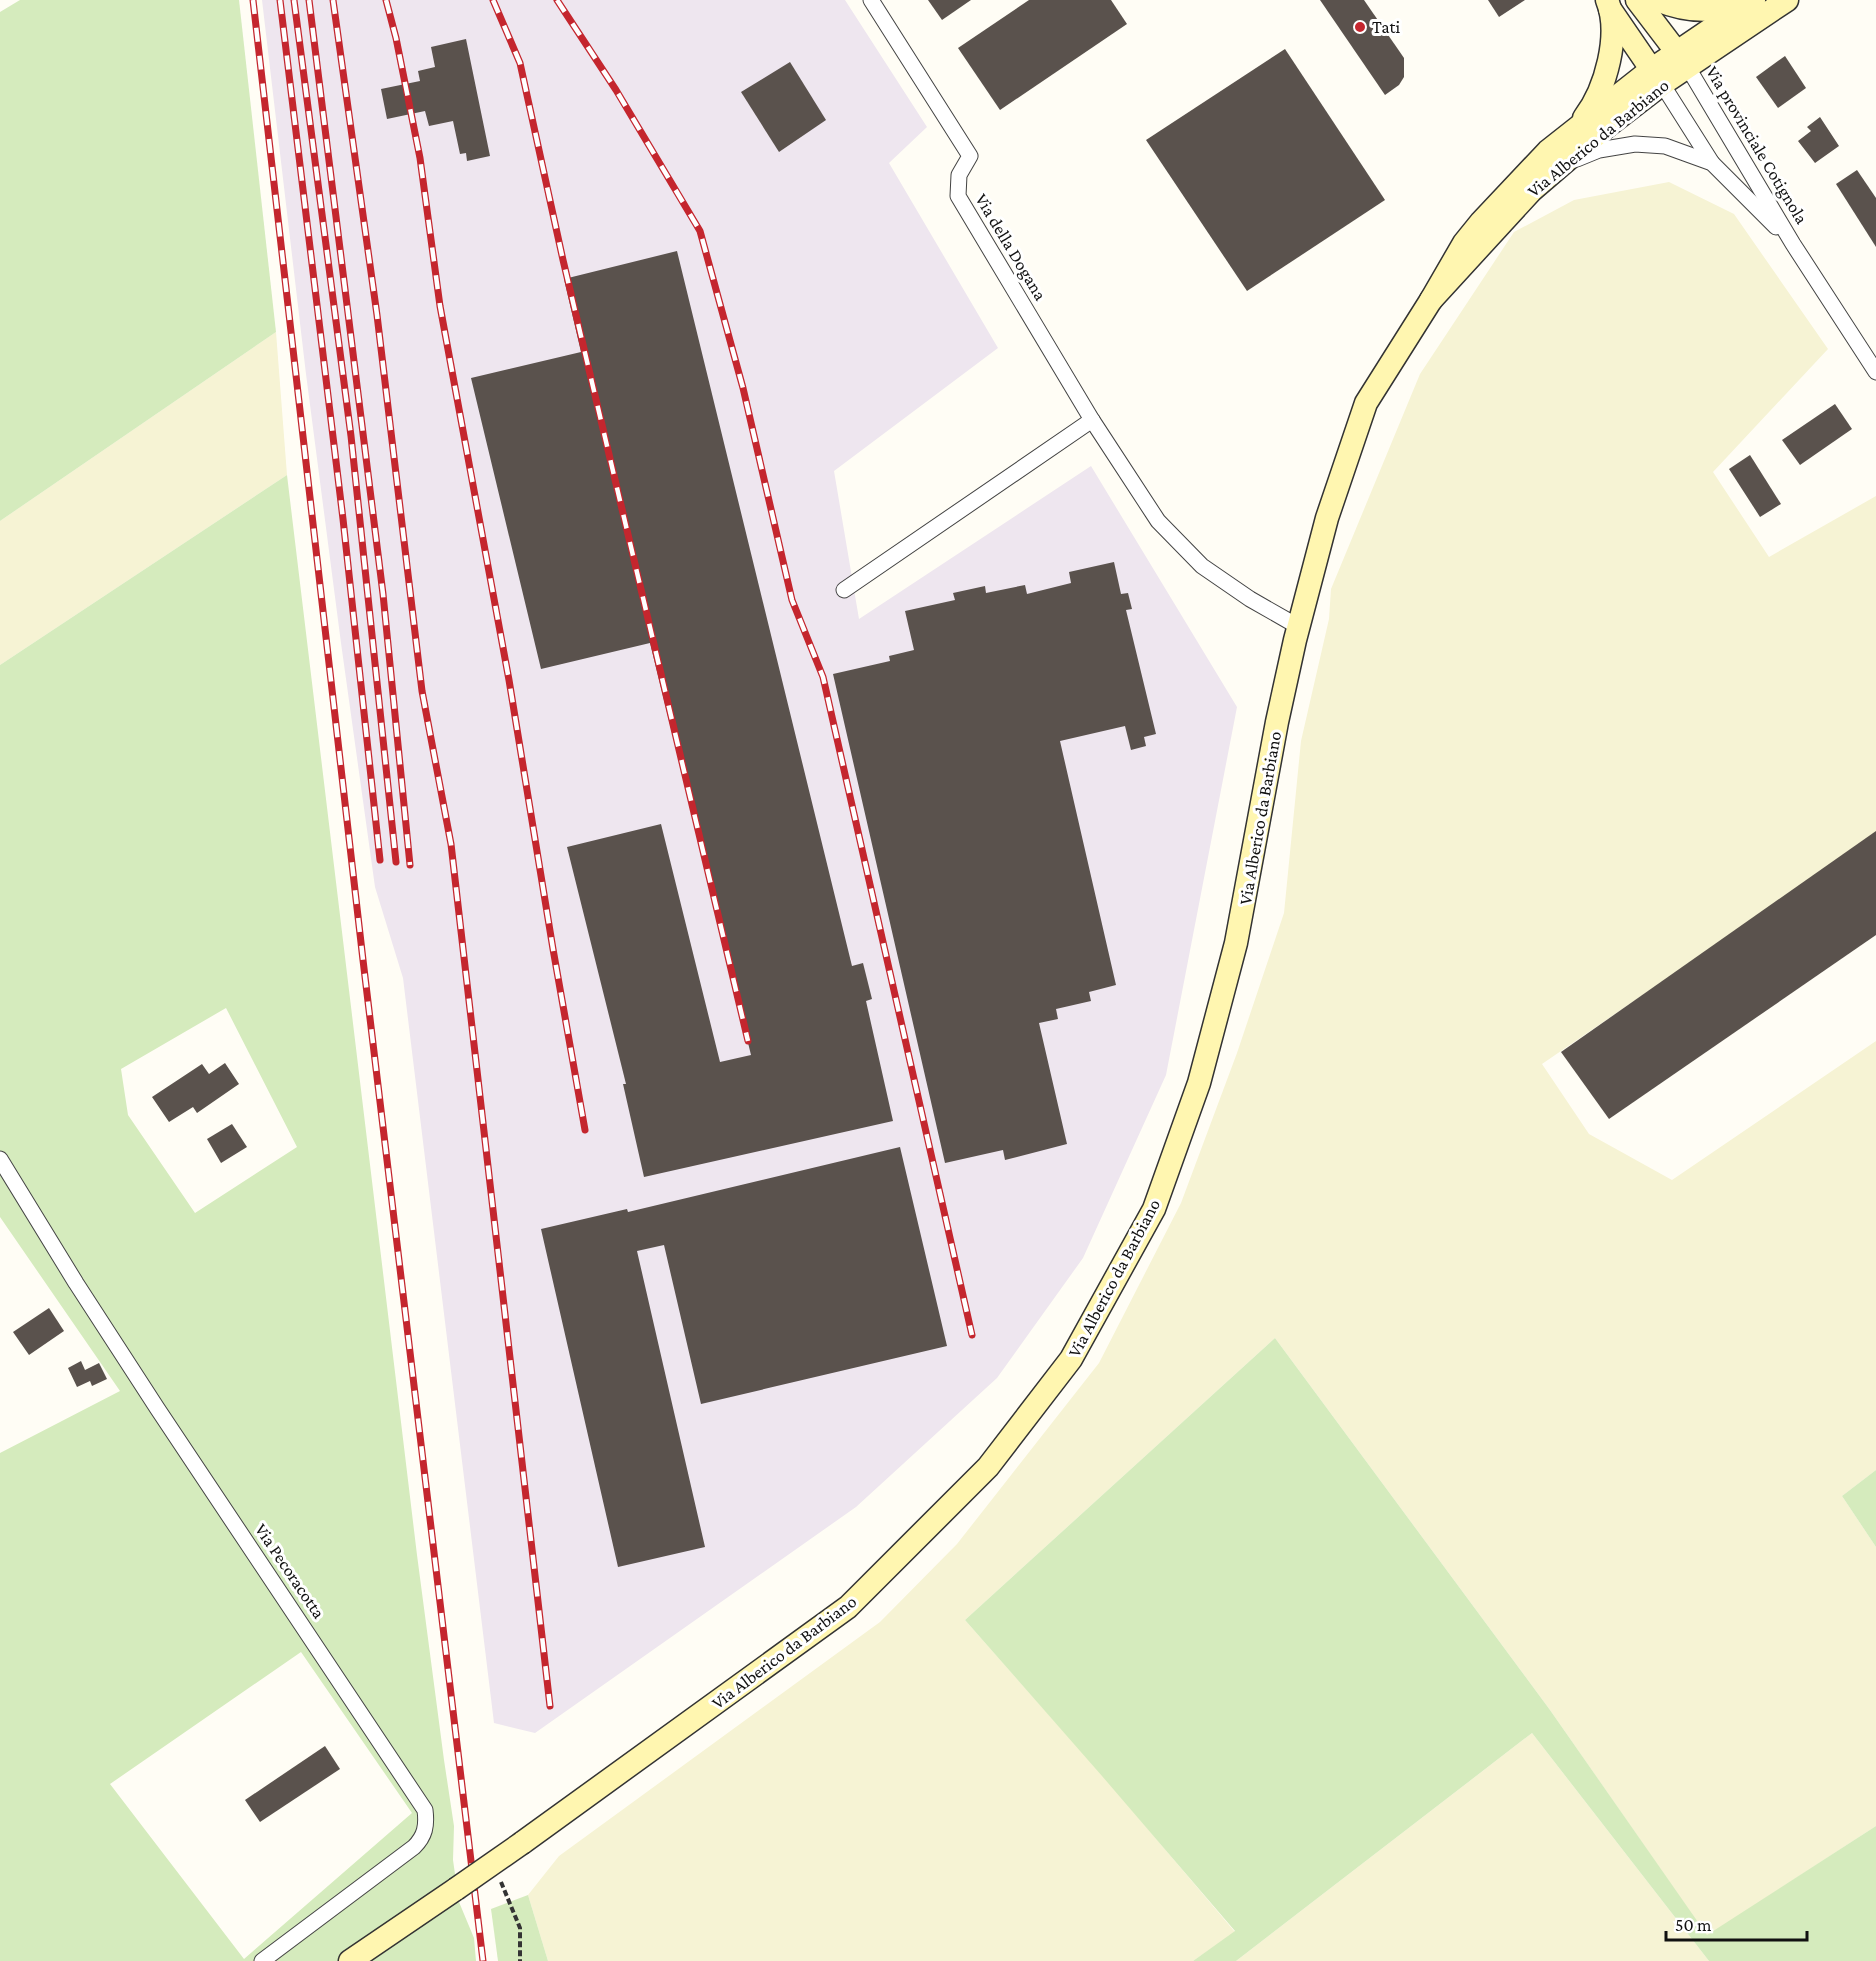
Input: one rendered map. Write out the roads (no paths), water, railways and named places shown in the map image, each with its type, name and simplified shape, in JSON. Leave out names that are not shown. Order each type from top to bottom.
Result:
[{"type":"main road","points":[[1637,0],[1669,68]]},
{"type":"main road","points":[[1657,0],[1673,6],[1698,10],[1729,7],[1744,0]]},
{"type":"main road","name":"Via Alberico da Barbiano","points":[[1431,300],[1531,191],[1669,68],[1754,0]]},
{"type":"main road","name":"Via Alberico da Barbiano","points":[[350,1961],[456,1889],[848,1607],[988,1467],[1071,1359],[1154,1209],[1199,1083],[1236,943],[1277,722],[1299,627],[1327,518],[1366,403],[1464,243],[1548,151],[1574,130],[1669,68],[1787,0]]},
{"type":"main road","points":[[1609,4],[1669,68]]},
{"type":"main road","points":[[1574,130],[1588,112],[1603,83],[1611,47],[1609,4]]},
{"type":"street","name":"Via della Dogana","points":[[871,0],[970,156],[959,175],[958,196],[1092,420],[1158,521],[1202,566],[1250,599],[1299,627]]},
{"type":"street","name":"Via provinciale Cotignola","points":[[1669,68],[1712,163],[1792,244]]},
{"type":"street","name":"Via provinciale Cotignola","points":[[1669,68],[1792,244],[1876,372]]},
{"type":"street","name":"Via provinciale Cotignola","points":[[1550,174],[1599,150],[1635,144],[1665,146],[1712,163]]},
{"type":"street","points":[[844,590],[1092,420]]},
{"type":"street","name":"Via Pecoracotta","points":[[0,1159],[76,1283],[157,1408],[424,1810],[425,1830],[421,1840],[414,1847],[262,1961]]},
{"type":"railway","points":[[253,0],[363,960],[483,1961]]},
{"type":"railway","points":[[280,0],[343,519],[380,860]]},
{"type":"railway","points":[[294,0],[351,436],[396,862]]},
{"type":"railway","points":[[309,0],[383,594],[410,865]]},
{"type":"railway","points":[[333,0],[377,315],[422,691],[451,844],[550,1706]]},
{"type":"railway","points":[[386,0],[420,158],[440,306],[509,680],[585,1130]]},
{"type":"railway","points":[[493,0],[520,63],[563,260],[748,1041]]},
{"type":"railway","points":[[557,0],[616,90],[700,231],[743,388],[792,600],[823,677],[972,1335]]},
{"type":"place","name":"Tati","points":[[1360,27]]}]
